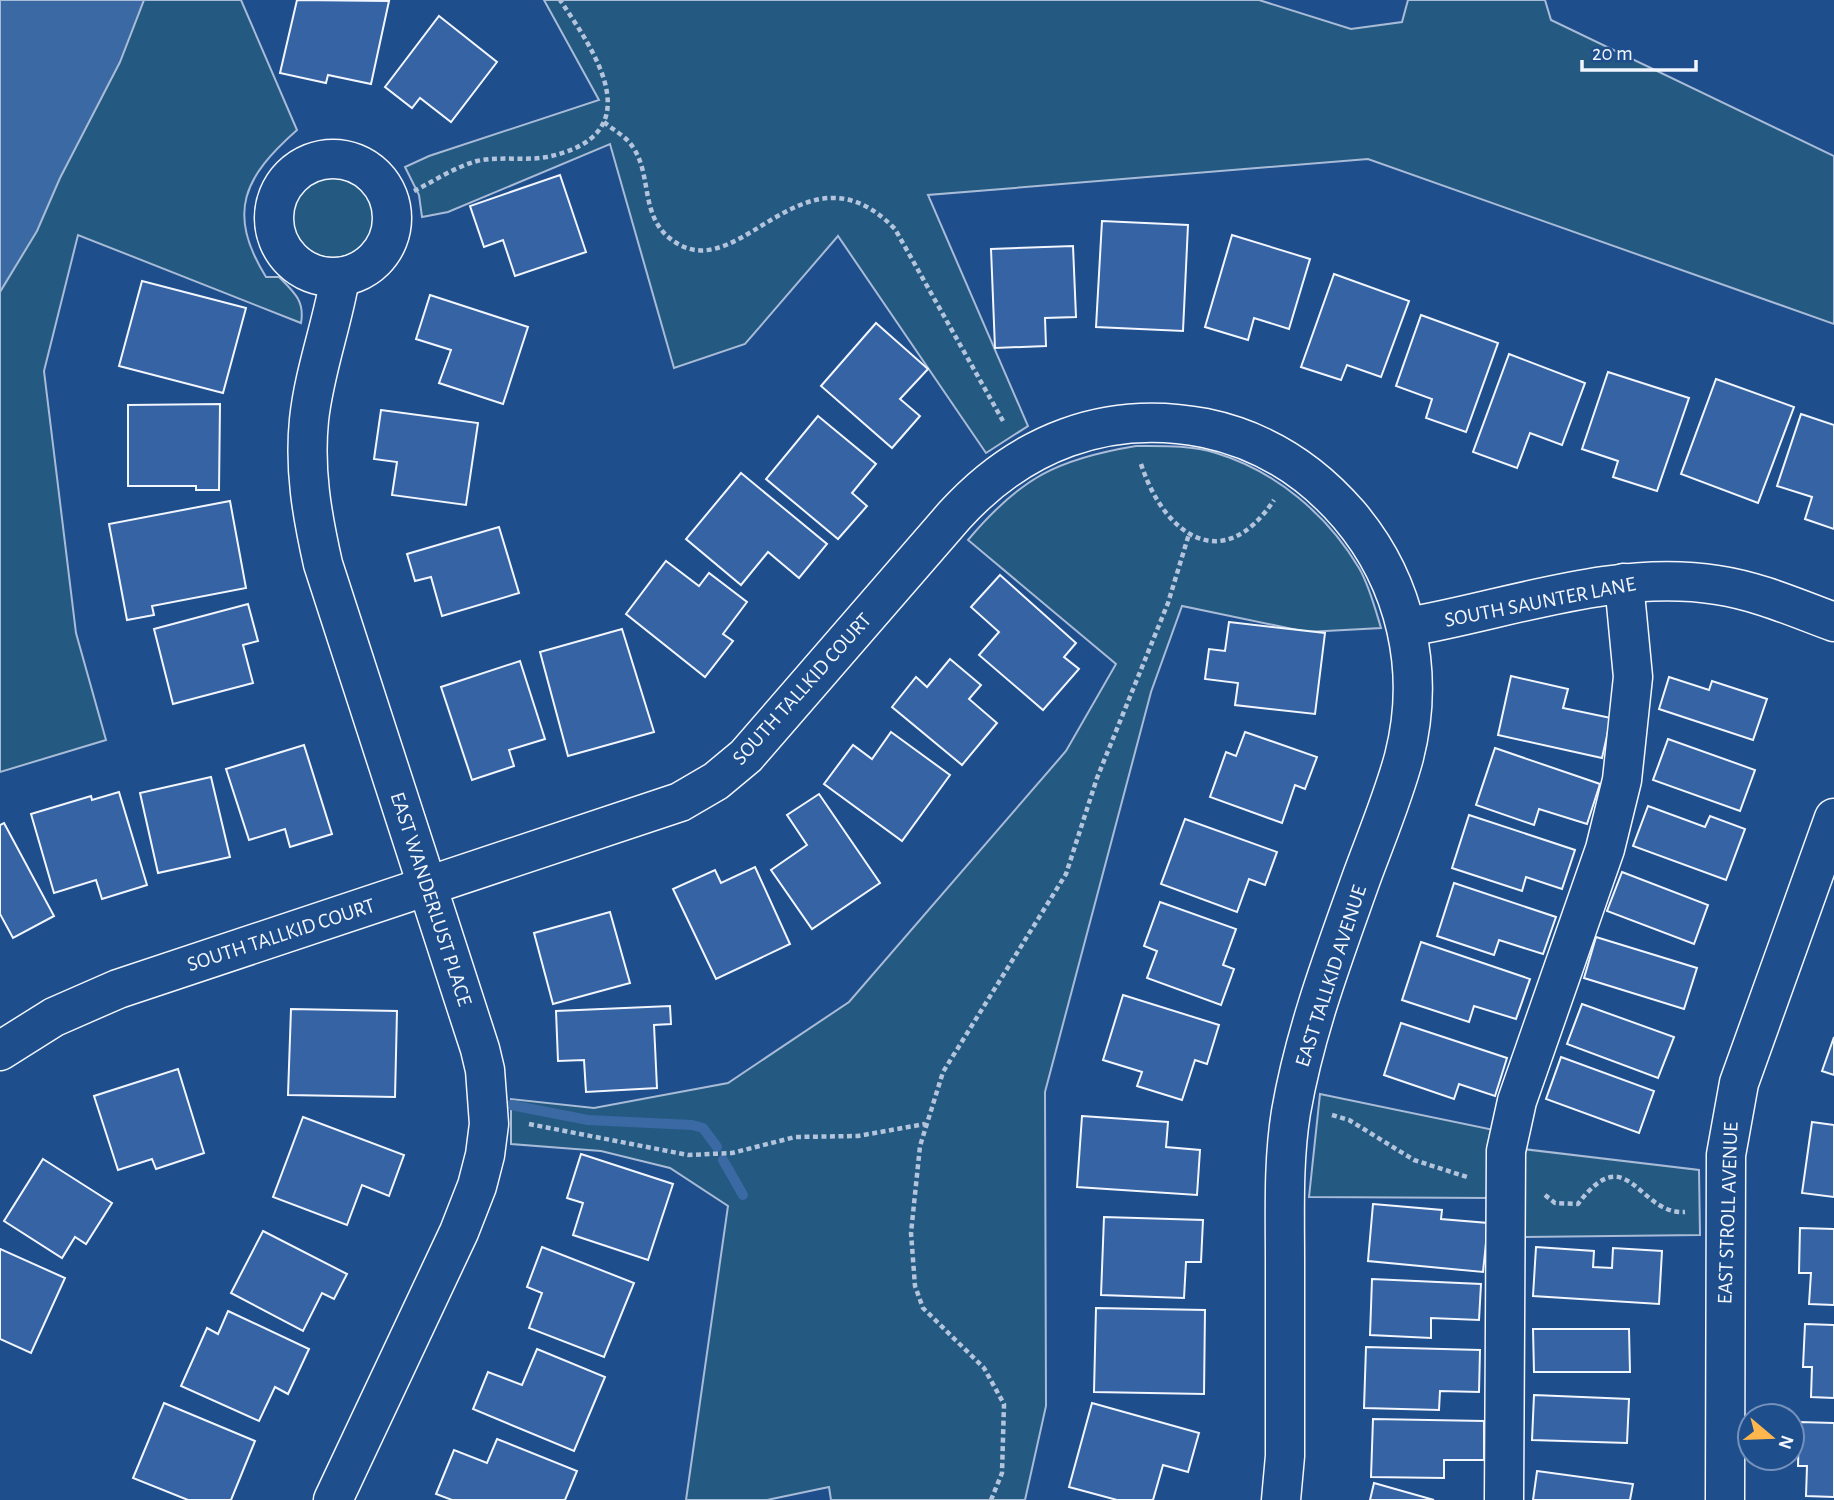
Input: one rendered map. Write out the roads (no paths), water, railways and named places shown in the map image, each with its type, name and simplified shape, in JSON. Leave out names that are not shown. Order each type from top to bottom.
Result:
[{"type":"street","name":"EAST WANDERLUST PLACE","points":[[333,1500],[459,1232],[485,1155],[489,1124],[485,1070],[323,564],[308,484],[310,417],[340,278]]},
{"type":"street","name":"SOUTH TALLKID COURT","points":[[0,1051],[54,1017],[93,998],[658,811],[716,781],[761,740],[982,486],[1032,452],[1104,428],[1140,424],[1206,428],[1254,444],[1303,470],[1321,484],[1362,530],[1387,572],[1408,627]]},
{"type":"street","name":"SOUTH SAUNTER LANE","points":[[1408,627],[1624,583],[1659,581],[1720,586],[1768,598],[1834,622]]},
{"type":"street","points":[[1504,1500],[1506,1151],[1517,1101],[1605,849],[1622,780],[1633,677],[1624,583]]},
{"type":"street","name":"EAST TALLKID AVENUE","points":[[1281,1500],[1285,1456],[1286,1173],[1292,1112],[1315,1009],[1404,755],[1411,704],[1408,627]]},
{"type":"street","name":"EAST STROLL AVENUE","points":[[1726,1500],[1724,1223],[1730,1119],[1739,1083],[1834,818]]},
{"type":"waterway","points":[[511,1105],[588,1120],[692,1125],[703,1128],[717,1147]]},
{"type":"waterway","points":[[723,1160],[743,1195]]}]
